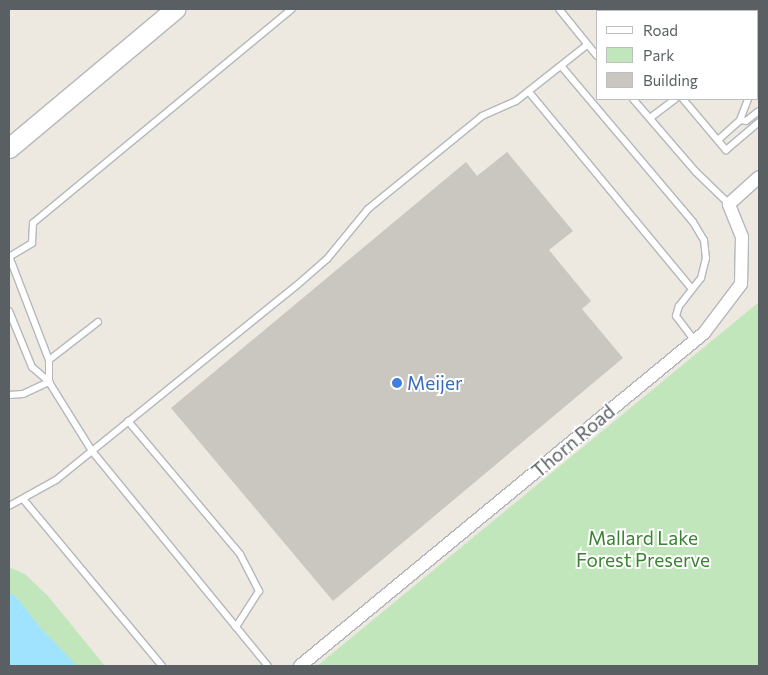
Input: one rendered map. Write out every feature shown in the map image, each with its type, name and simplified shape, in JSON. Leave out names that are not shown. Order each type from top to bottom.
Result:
[{"type":"main road","points":[[9,148],[175,9]]},
{"type":"street","points":[[730,204],[759,177]]},
{"type":"street","name":"Thorn Road","points":[[300,666],[695,340],[741,284],[742,236],[730,204]]},
{"type":"lane","points":[[49,382],[49,360],[9,256],[32,243],[33,223],[292,9]]},
{"type":"lane","points":[[559,9],[596,55]]},
{"type":"lane","points":[[9,506],[56,480],[327,259],[354,224],[386,194],[482,116],[529,92],[588,45]]},
{"type":"lane","points":[[562,67],[693,222],[704,240],[706,258],[701,278],[676,316],[695,340]]},
{"type":"lane","points":[[529,92],[692,289]]},
{"type":"lane","points":[[634,100],[696,172],[730,204]]},
{"type":"lane","points":[[650,118],[674,100]]},
{"type":"lane","points":[[684,100],[726,150],[759,122]]},
{"type":"lane","points":[[718,140],[740,120],[748,100]]},
{"type":"lane","points":[[740,120],[746,120],[759,111]]},
{"type":"lane","points":[[9,311],[32,367],[49,382],[92,451],[268,666]]},
{"type":"lane","points":[[49,360],[98,322]]},
{"type":"lane","points":[[9,395],[23,394],[49,382]]},
{"type":"lane","points":[[128,421],[243,561],[259,591],[236,627]]},
{"type":"lane","points":[[24,499],[162,666]]},
{"type":"green space","name":"Mallard Lake Forest Preserve","points":[[759,302],[759,666],[317,666]]},
{"type":"green space","points":[[9,567],[25,574],[48,596],[105,666],[9,666]]},
{"type":"water","points":[[9,592],[19,600],[38,625],[77,666],[9,666]]},
{"type":"building","name":"Meijer","points":[[507,152],[573,231],[549,250],[591,301],[582,309],[623,358],[333,601],[171,408],[466,162],[477,176]]},
{"type":"place","name":"Meijer","points":[[397,383]]}]
